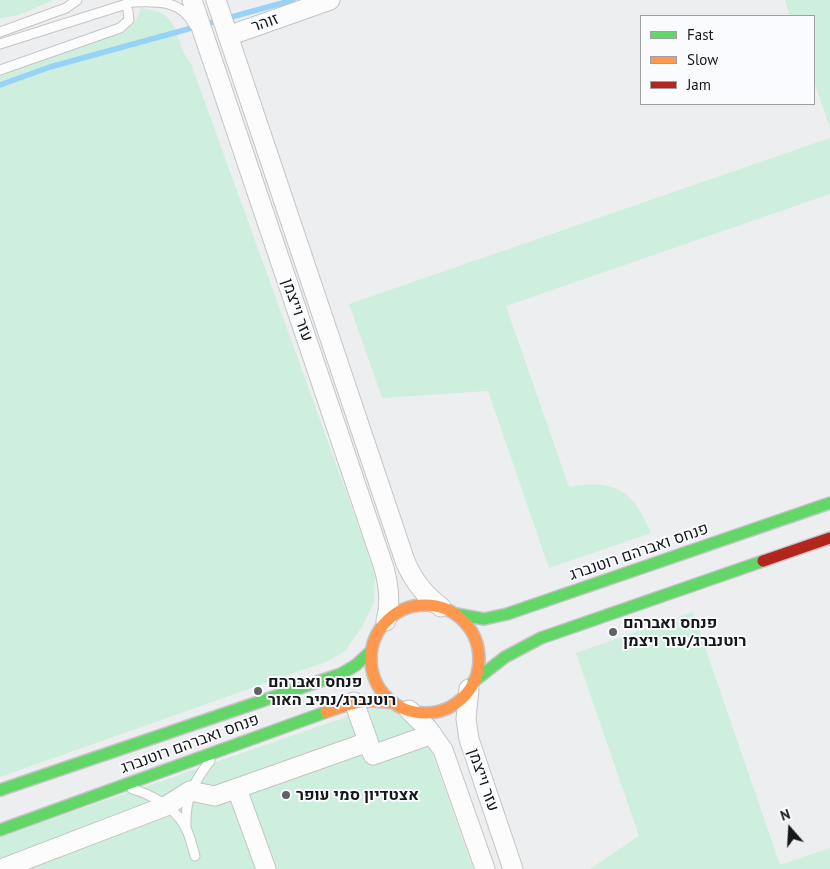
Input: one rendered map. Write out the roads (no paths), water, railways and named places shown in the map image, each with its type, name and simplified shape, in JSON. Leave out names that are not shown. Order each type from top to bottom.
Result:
[{"type":"main road","name":"פנחס ואברהם רוטנברג","points":[[449,611],[484,618],[507,614],[830,503]]},
{"type":"main road","points":[[471,686],[478,666],[478,650],[472,633],[462,619],[449,611],[433,605],[416,605],[399,611],[386,621],[376,635],[371,659],[374,676],[382,691],[401,706],[425,712],[442,710],[458,701],[488,668],[502,658],[541,638],[830,538]]},
{"type":"main road","name":"פנחס ואברהם רוטנברג","points":[[0,789],[341,674],[356,665],[372,651]]},
{"type":"main road","name":"פנחס ואברהם רוטנברג","points":[[0,830],[354,702],[373,700],[401,706]]},
{"type":"street","name":"עזר וייצמן","points":[[192,0],[384,568],[389,596],[386,621]]},
{"type":"street","name":"עזר וייצמן","points":[[216,0],[405,561],[419,586],[430,599],[449,611]]},
{"type":"street","name":"זוהר","points":[[228,36],[330,0]]},
{"type":"street","name":"עזר וייצמן","points":[[471,686],[466,712],[469,739],[513,869]]},
{"type":"street","points":[[354,702],[373,754],[432,734]]},
{"type":"street","name":"עזר וייצמן","points":[[401,706],[432,734],[440,745],[485,869]]},
{"type":"street","points":[[1,869],[166,806],[190,791],[215,796],[368,742]]},
{"type":"street","points":[[237,788],[266,869]]},
{"type":"lane","points":[[0,32],[66,8],[77,0]]},
{"type":"lane","points":[[0,44],[133,2],[156,1],[169,4],[184,12],[191,20],[213,60]]},
{"type":"lane","points":[[0,70],[120,28],[129,20],[128,11]]},
{"type":"lane","points":[[195,856],[186,827],[185,810],[190,791],[200,774],[218,751]]},
{"type":"lane","points":[[120,786],[142,792],[166,806],[178,815],[186,827]]},
{"type":"waterway","points":[[0,85],[50,67],[293,0]]},
{"type":"place","name":"פנחס ואברהם רוטנברג/עזר ויצמן","points":[[613,632]]},
{"type":"place","name":"פנחס ואברהם רוטנברג/נתיב האור","points":[[258,691]]},
{"type":"place","name":"אצטדיון סמי עופר","points":[[286,795]]}]
